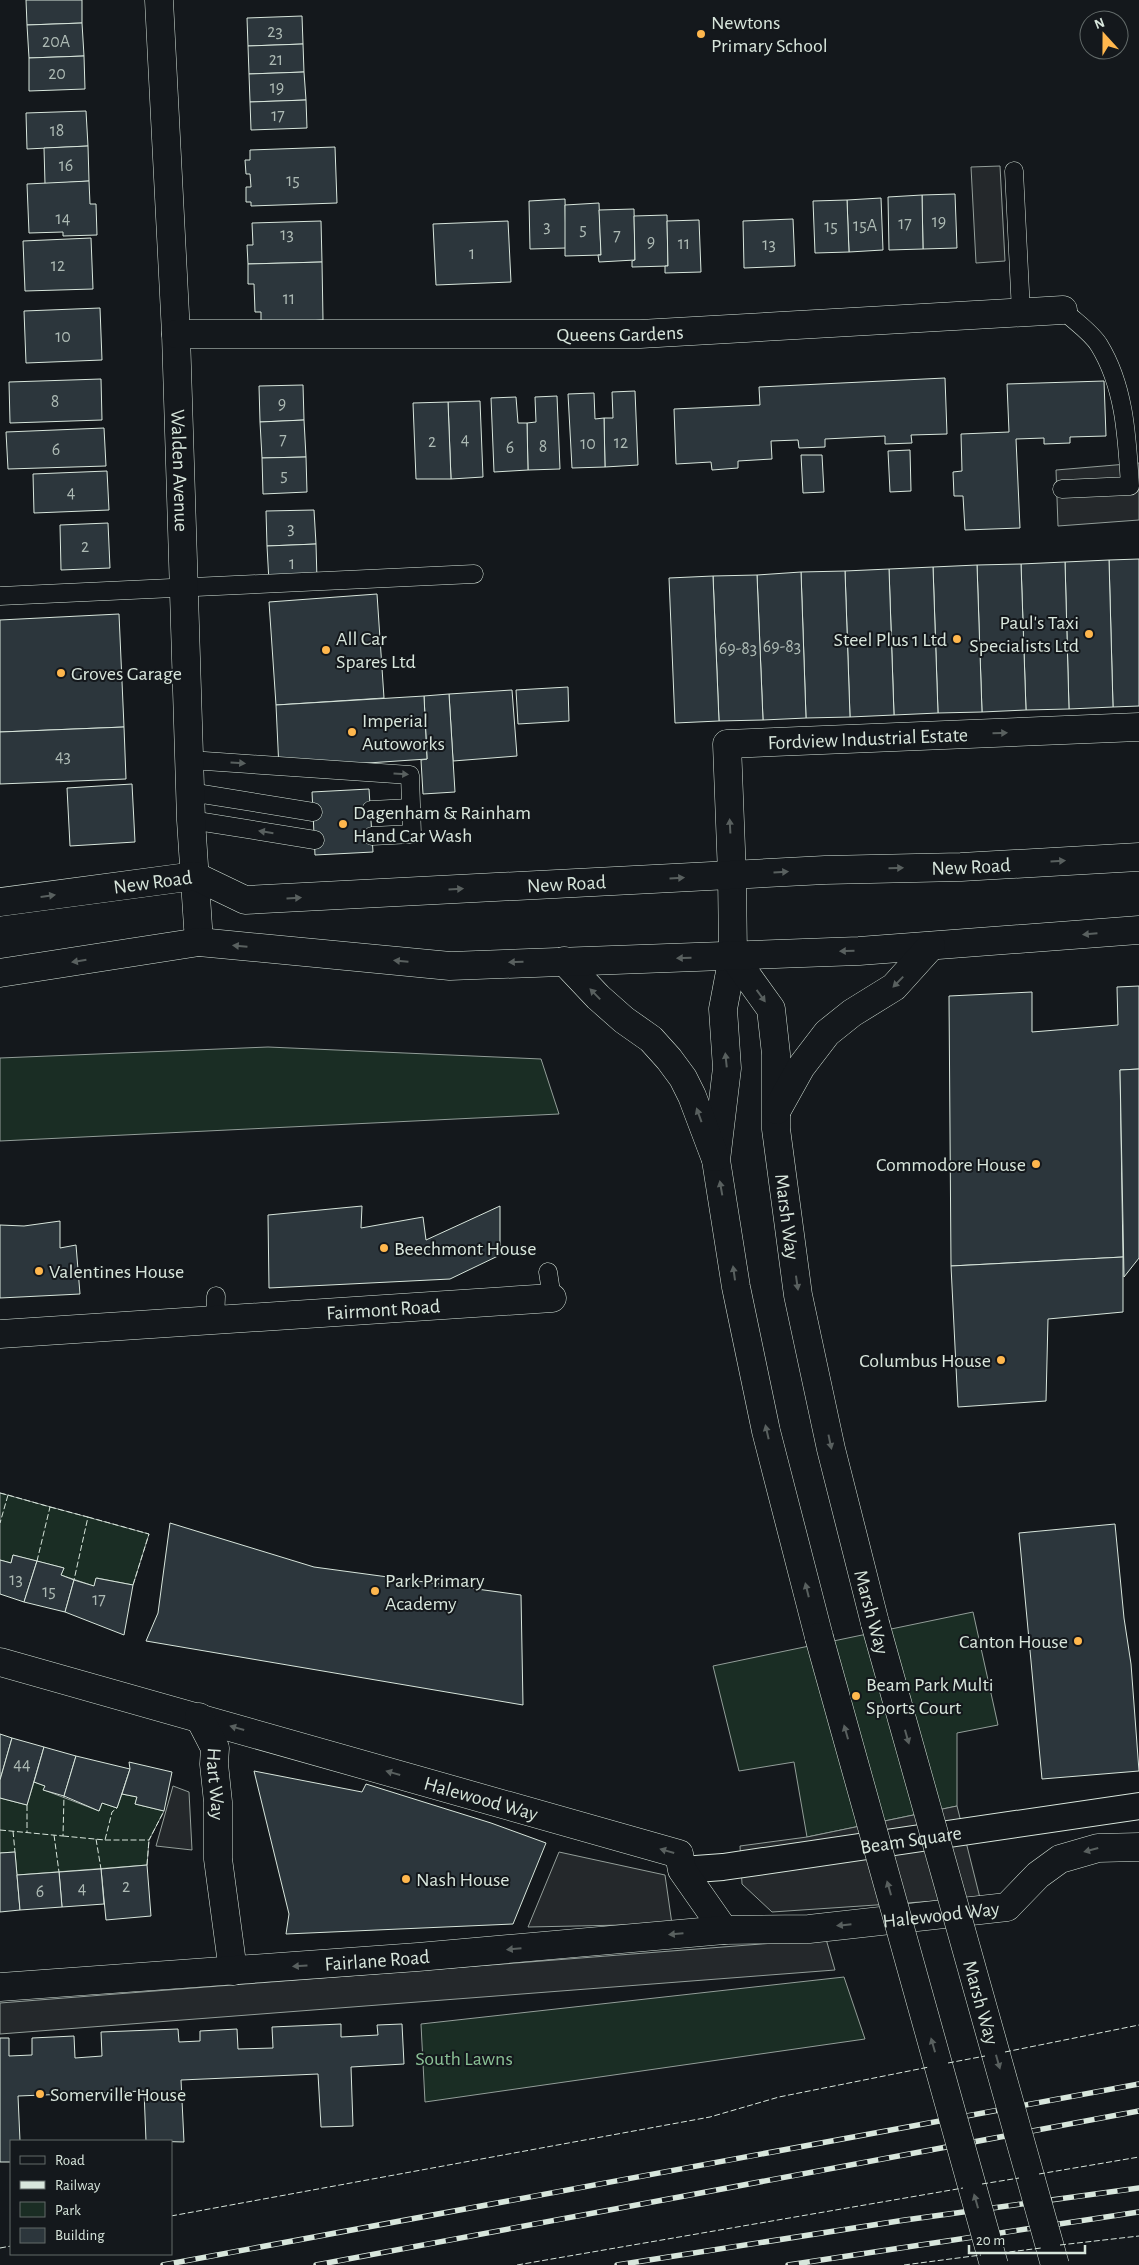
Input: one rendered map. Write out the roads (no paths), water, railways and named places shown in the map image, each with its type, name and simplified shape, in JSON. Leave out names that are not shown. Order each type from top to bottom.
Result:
[{"type":"main road","name":"Walden Avenue","points":[[159,0],[176,334],[191,820],[199,942]]},
{"type":"main road","name":"Queens Gardens","points":[[176,334],[640,334],[1063,310]]},
{"type":"main road","name":"Fordview Industrial Estate","points":[[732,875],[727,744],[1139,727]]},
{"type":"main road","name":"New Road","points":[[0,902],[196,876],[245,900],[832,869],[961,867],[1139,857]]},
{"type":"main road","points":[[716,1160],[727,1068],[723,1009],[733,956],[732,875]]},
{"type":"main road","points":[[0,973],[199,942],[450,966],[733,956],[930,946],[1139,930]]},
{"type":"main road","points":[[776,1113],[802,1067],[827,1033],[852,1012],[894,988],[930,946]]},
{"type":"main road","name":"Marsh Way","points":[[733,956],[771,1009],[776,1054],[776,1129],[798,1295],[831,1449],[874,1623],[1055,2265]]},
{"type":"main road","points":[[564,961],[598,997],[624,1020],[651,1039],[669,1059],[683,1078],[692,1096],[716,1160],[736,1287],[764,1421],[819,1637],[994,2265]]},
{"type":"main road","name":"Fairmont Road","points":[[0,1334],[216,1309],[550,1285]]},
{"type":"main road","points":[[0,1662],[198,1717]]},
{"type":"main road","name":"Halewood Way","points":[[198,1717],[679,1854],[682,1870],[724,1930]]},
{"type":"main road","name":"Hart Way","points":[[198,1717],[215,1748],[214,1764],[218,1802],[218,1859],[233,1971]]},
{"type":"main road","name":"Halewood Way","points":[[752,1930],[809,1929],[1007,1906],[1038,1874],[1060,1859],[1098,1848],[1139,1848]]},
{"type":"main road","name":"Fairlane Road","points":[[0,1986],[233,1971],[724,1930],[752,1930]]},
{"type":"street","name":"Beam Square","points":[[682,1870],[723,1867],[1139,1806]]},
{"type":"lane","points":[[1014,171],[1022,312]]},
{"type":"lane","points":[[1062,490],[1130,486],[1126,423],[1115,382],[1098,344],[1063,310]]},
{"type":"lane","points":[[0,596],[474,574]]},
{"type":"lane","points":[[190,760],[410,775],[412,834],[372,836]]},
{"type":"lane","points":[[190,792],[313,812]]},
{"type":"lane","points":[[371,810],[410,808]]},
{"type":"lane","points":[[191,820],[315,840]]},
{"type":"railway","points":[[163,2265],[1139,2084]]},
{"type":"railway","points":[[316,2265],[1139,2111]]},
{"type":"railway","points":[[617,2265],[905,2220],[1139,2188]]},
{"type":"railway","points":[[788,2265],[1139,2212]]},
{"type":"place","name":"Newtons Primary School","points":[[701,34]]},
{"type":"place","name":"Paul's Taxi Specialists Ltd","points":[[1089,634]]},
{"type":"place","name":"Steel Plus 1 Ltd","points":[[957,639]]},
{"type":"place","name":"All Car Spares Ltd","points":[[326,650]]},
{"type":"place","name":"Groves Garage","points":[[61,673]]},
{"type":"place","name":"Imperial Autoworks","points":[[352,732]]},
{"type":"place","name":"Dagenham & Rainham Hand Car Wash","points":[[343,824]]},
{"type":"place","name":"Commodore House","points":[[1036,1164]]},
{"type":"place","name":"Beechmont House","points":[[384,1248]]},
{"type":"place","name":"Valentines House","points":[[39,1271]]},
{"type":"place","name":"Columbus House","points":[[1001,1360]]},
{"type":"place","name":"Park Primary Academy","points":[[375,1591]]},
{"type":"place","name":"Canton House","points":[[1078,1641]]},
{"type":"place","name":"Beam Park Multi Sports Court","points":[[856,1696]]},
{"type":"place","name":"Nash House","points":[[406,1879]]},
{"type":"place","name":"Somerville House","points":[[40,2094]]},
{"type":"park label","name":"South Lawns","points":[[464,2058]]}]
